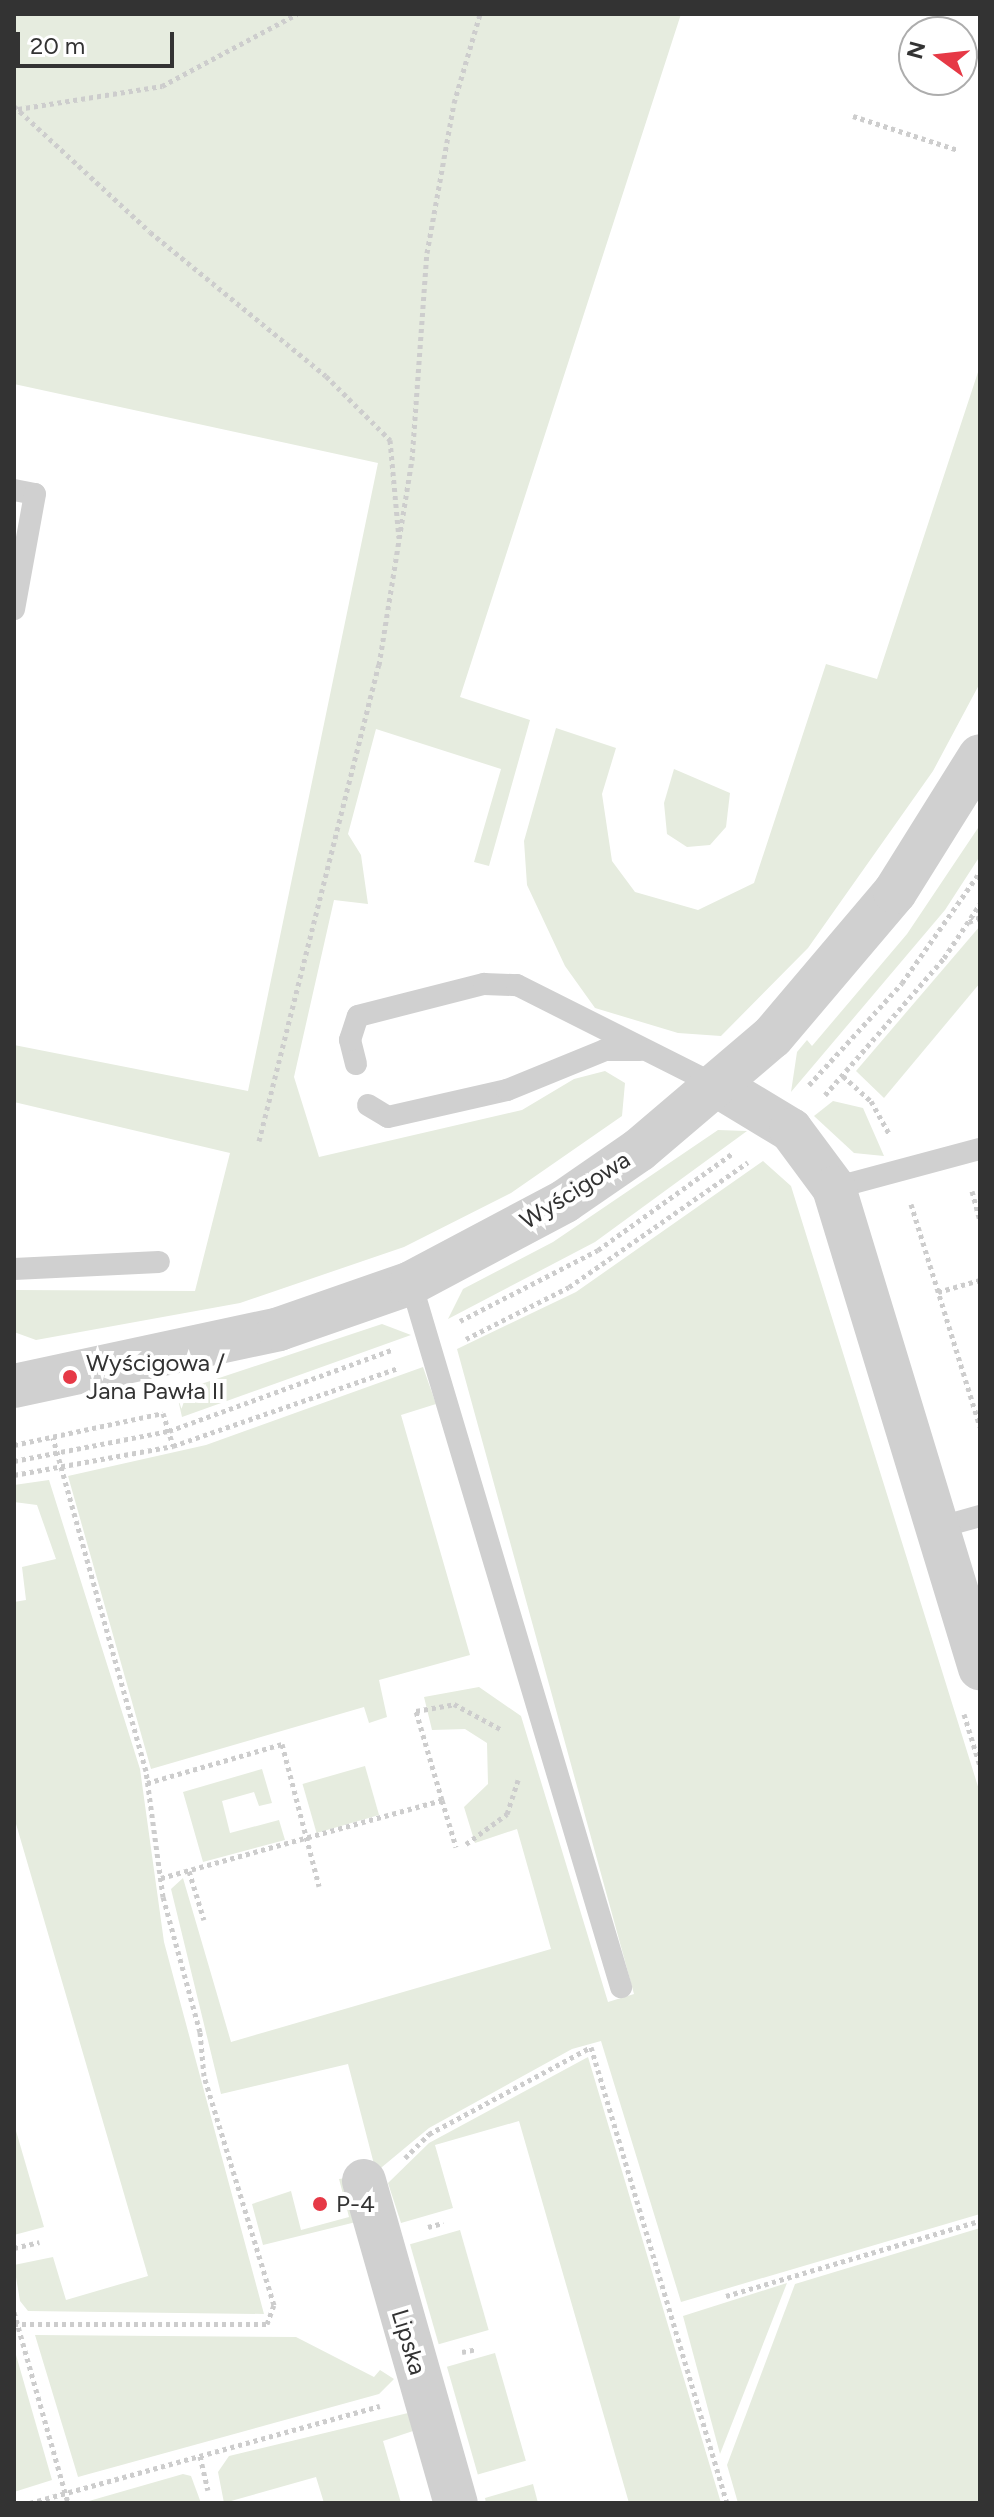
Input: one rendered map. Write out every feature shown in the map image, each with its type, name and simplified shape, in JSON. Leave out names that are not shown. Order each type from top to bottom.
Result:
[{"type":"street","name":"Wyścigowa","points":[[14,1386],[279,1329],[411,1283],[565,1201],[718,1086],[829,975],[937,832],[980,756]]},
{"type":"street","points":[[718,1086],[791,1130],[834,1188],[980,1668]]},
{"type":"street","name":"Lipska","points":[[378,2176],[425,2395],[456,2503]]},
{"type":"lane","points":[[14,490],[35,494],[14,609]]},
{"type":"lane","points":[[356,1064],[350,1040],[358,1016],[484,984],[545,995],[645,1051],[718,1086]]},
{"type":"lane","points":[[368,1105],[388,1117],[507,1090],[605,1050],[645,1051]]},
{"type":"lane","points":[[834,1188],[980,1149]]},
{"type":"lane","points":[[14,1269],[159,1262]]},
{"type":"lane","points":[[411,1283],[621,1987]]},
{"type":"lane","points":[[937,1528],[980,1516]]},
{"type":"path","points":[[15,108],[162,86],[297,14]]},
{"type":"path","points":[[259,1141],[379,665],[400,547],[427,253],[454,103],[480,14]]},
{"type":"path","points":[[15,108],[150,232],[326,376],[390,440],[400,547]]},
{"type":"path","points":[[853,116],[958,150]]},
{"type":"path","points":[[968,923],[980,917]]},
{"type":"path","points":[[843,1076],[883,1120],[980,1427]]},
{"type":"path","points":[[938,1292],[980,1280]]},
{"type":"path","points":[[14,1445],[163,1413],[173,1446]]},
{"type":"path","points":[[16,2324],[267,2324],[274,2305],[204,2076],[200,2032],[161,1878],[147,1783],[58,1468],[53,1438]]},
{"type":"path","points":[[14,1475],[136,1454]]},
{"type":"path","points":[[456,1847],[416,1711],[428,1707],[472,1708],[510,1743]]},
{"type":"path","points":[[147,1783],[282,1744],[319,1886]]},
{"type":"path","points":[[466,1844],[507,1814],[518,1769]]},
{"type":"path","points":[[161,1878],[307,1840],[442,1800]]},
{"type":"path","points":[[189,1871],[204,1920]]},
{"type":"path","points":[[378,2176],[429,2134],[591,2047],[727,2503]]},
{"type":"path","points":[[726,2296],[980,2221]]},
{"type":"path","points":[[14,2248],[39,2242]]},
{"type":"path","points":[[14,2312],[68,2503]]},
{"type":"path","points":[[30,2503],[425,2395]]},
{"type":"path","points":[[200,2456],[208,2490]]},
{"type":"shaded area","points":[[14,14],[681,14],[460,697],[530,720],[489,866],[474,862],[501,769],[376,729],[348,834],[361,855],[368,904],[334,900],[294,1077],[319,1157],[522,1110],[574,1079],[605,1071],[625,1083],[622,1116],[511,1193],[404,1247],[240,1303],[36,1340],[14,1332],[14,1290],[195,1291],[230,1153],[14,1102],[14,1045],[248,1091],[378,463],[14,384]]},
{"type":"shaded area","points":[[980,366],[980,683],[933,771],[808,948],[721,1036],[678,1033],[595,1008],[565,966],[527,885],[524,841],[556,728],[616,748],[602,794],[612,861],[635,892],[698,910],[754,883],[826,664],[877,679]]},
{"type":"shaded area","points":[[674,769],[730,793],[726,827],[710,845],[687,847],[667,834],[664,803]]},
{"type":"shaded area","points":[[980,825],[980,856],[945,910],[791,1092],[797,1052],[807,1040],[812,1046],[907,934]]},
{"type":"shaded area","points":[[980,926],[980,983],[884,1098],[856,1071]]},
{"type":"shaded area","points":[[833,1101],[863,1108],[884,1156],[854,1153],[814,1116]]},
{"type":"shaded area","points":[[718,1130],[747,1131],[595,1242],[448,1319],[463,1289],[553,1242]]},
{"type":"shaded area","points":[[763,1161],[791,1186],[980,1793],[980,2214],[681,2302],[601,2041],[572,2049],[429,2128],[376,2172],[348,2064],[221,2094],[171,1889],[183,1878],[231,2042],[551,1949],[517,1829],[475,1843],[464,1807],[488,1784],[487,1743],[465,1729],[432,1730],[424,1697],[479,1687],[521,1716],[608,2002],[634,1994],[457,1349],[576,1292]]},
{"type":"shaded area","points":[[382,1324],[411,1335],[182,1417],[177,1395],[198,1385]]},
{"type":"shaded area","points":[[423,1367],[436,1404],[401,1415],[470,1655],[379,1680],[387,1717],[369,1723],[364,1707],[151,1769],[68,1476],[206,1445]]},
{"type":"shaded area","points":[[49,1480],[140,1769],[164,1942],[264,2314],[28,2311],[20,2301],[14,2265],[53,2257],[66,2300],[148,2276],[14,1817],[14,1602],[26,1600],[22,1567],[56,1559],[37,1505],[14,1502],[14,1485]]},
{"type":"shaded area","points":[[365,1766],[379,1815],[317,1833],[303,1784]]},
{"type":"shaded area","points":[[262,1769],[272,1803],[259,1806],[254,1792],[222,1801],[230,1833],[279,1820],[285,1840],[203,1862],[183,1792]]},
{"type":"shaded area","points":[[588,2057],[721,2503],[629,2503],[519,2121],[435,2145],[453,2208],[401,2223],[388,2183],[429,2143]]},
{"type":"shaded area","points":[[14,2124],[44,2227],[14,2235]]},
{"type":"shaded area","points":[[347,2178],[356,2222],[263,2245],[252,2204],[291,2191],[301,2230],[349,2217],[339,2179]]},
{"type":"shaded area","points":[[980,2228],[980,2503],[738,2503],[727,2465],[795,2284]]},
{"type":"shaded area","points":[[460,2230],[489,2330],[439,2344],[410,2244]]},
{"type":"shaded area","points":[[787,2283],[720,2454],[683,2316]]},
{"type":"shaded area","points":[[35,2335],[296,2337],[374,2377],[380,2370],[394,2379],[379,2394],[78,2477]]},
{"type":"shaded area","points":[[14,2348],[52,2480],[14,2492]]},
{"type":"shaded area","points":[[495,2353],[526,2461],[478,2474],[447,2367]]},
{"type":"shaded area","points":[[408,2413],[413,2431],[383,2441],[401,2503],[324,2503],[316,2477],[224,2503],[218,2472],[229,2456]]},
{"type":"shaded area","points":[[183,2474],[191,2476],[201,2503],[82,2503]]},
{"type":"shaded area","points":[[533,2484],[538,2503],[486,2503],[485,2498]]},
{"type":"place","name":"Wyścigowa / Jana Pawła II","points":[[70,1377]]},
{"type":"place","name":"P-4","points":[[320,2204]]}]
